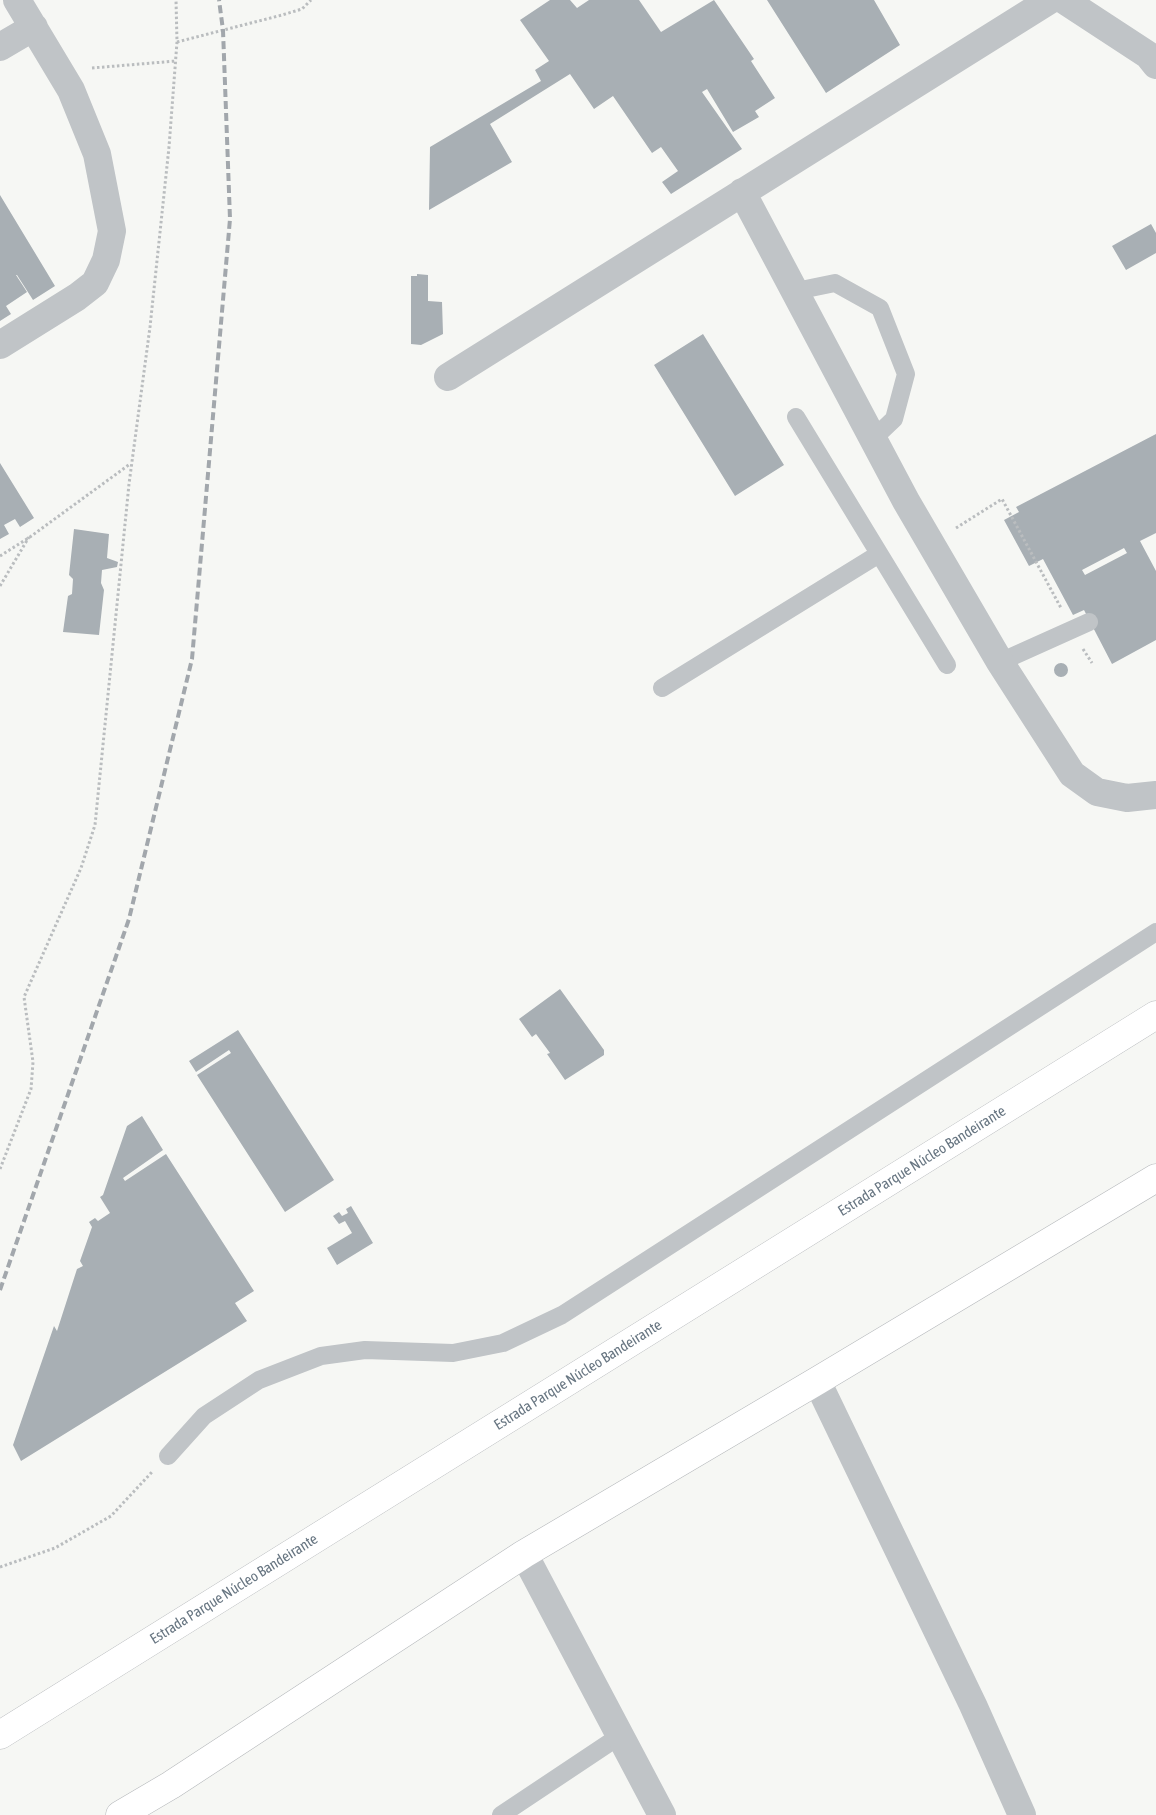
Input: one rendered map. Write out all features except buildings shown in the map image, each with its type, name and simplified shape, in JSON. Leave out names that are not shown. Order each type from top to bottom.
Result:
[{"type":"highway","name":"Estrada Parque Núcleo Bandeirante","points":[[0,1735],[1156,1015]]},
{"type":"highway","points":[[120,1815],[171,1785],[524,1554],[1156,1178]]},
{"type":"street","points":[[0,345],[77,297],[95,283],[106,260],[112,231],[97,154],[71,90],[17,0]]},
{"type":"street","points":[[448,378],[1050,0]]},
{"type":"street","points":[[1064,0],[1148,55],[1156,65]]},
{"type":"street","points":[[0,47],[34,27]]},
{"type":"street","points":[[742,192],[906,501],[1000,662],[1072,774],[1097,792],[1127,798],[1156,795]]},
{"type":"street","points":[[817,1381],[973,1705],[1022,1815]]},
{"type":"street","points":[[524,1554],[662,1815]]},
{"type":"lane","points":[[796,291],[835,283],[880,308],[906,374],[894,419],[874,438]]},
{"type":"lane","points":[[796,417],[947,664]]},
{"type":"lane","points":[[662,688],[879,554]]},
{"type":"lane","points":[[1000,662],[1089,622]]},
{"type":"lane","points":[[168,1456],[204,1416],[258,1380],[322,1356],[365,1350],[453,1353],[503,1344],[562,1314],[1156,932]]},
{"type":"lane","points":[[501,1815],[621,1735]]},
{"type":"path","points":[[0,1168],[31,1089],[33,1062],[24,996],[81,868],[95,825],[131,464],[150,327],[176,61],[176,0]]},
{"type":"path","points":[[177,42],[302,9],[311,0]]},
{"type":"path","points":[[62,75],[98,67],[176,61]]},
{"type":"path","points":[[0,556],[30,537],[131,464]]},
{"type":"path","points":[[956,528],[1002,500],[1072,630],[1092,663]]},
{"type":"path","points":[[0,586],[30,537]]},
{"type":"path","points":[[0,1567],[55,1548],[110,1516],[168,1456]]},
{"type":"railway","points":[[0,1290],[129,919],[192,659],[230,219],[223,30],[219,0]]}]
